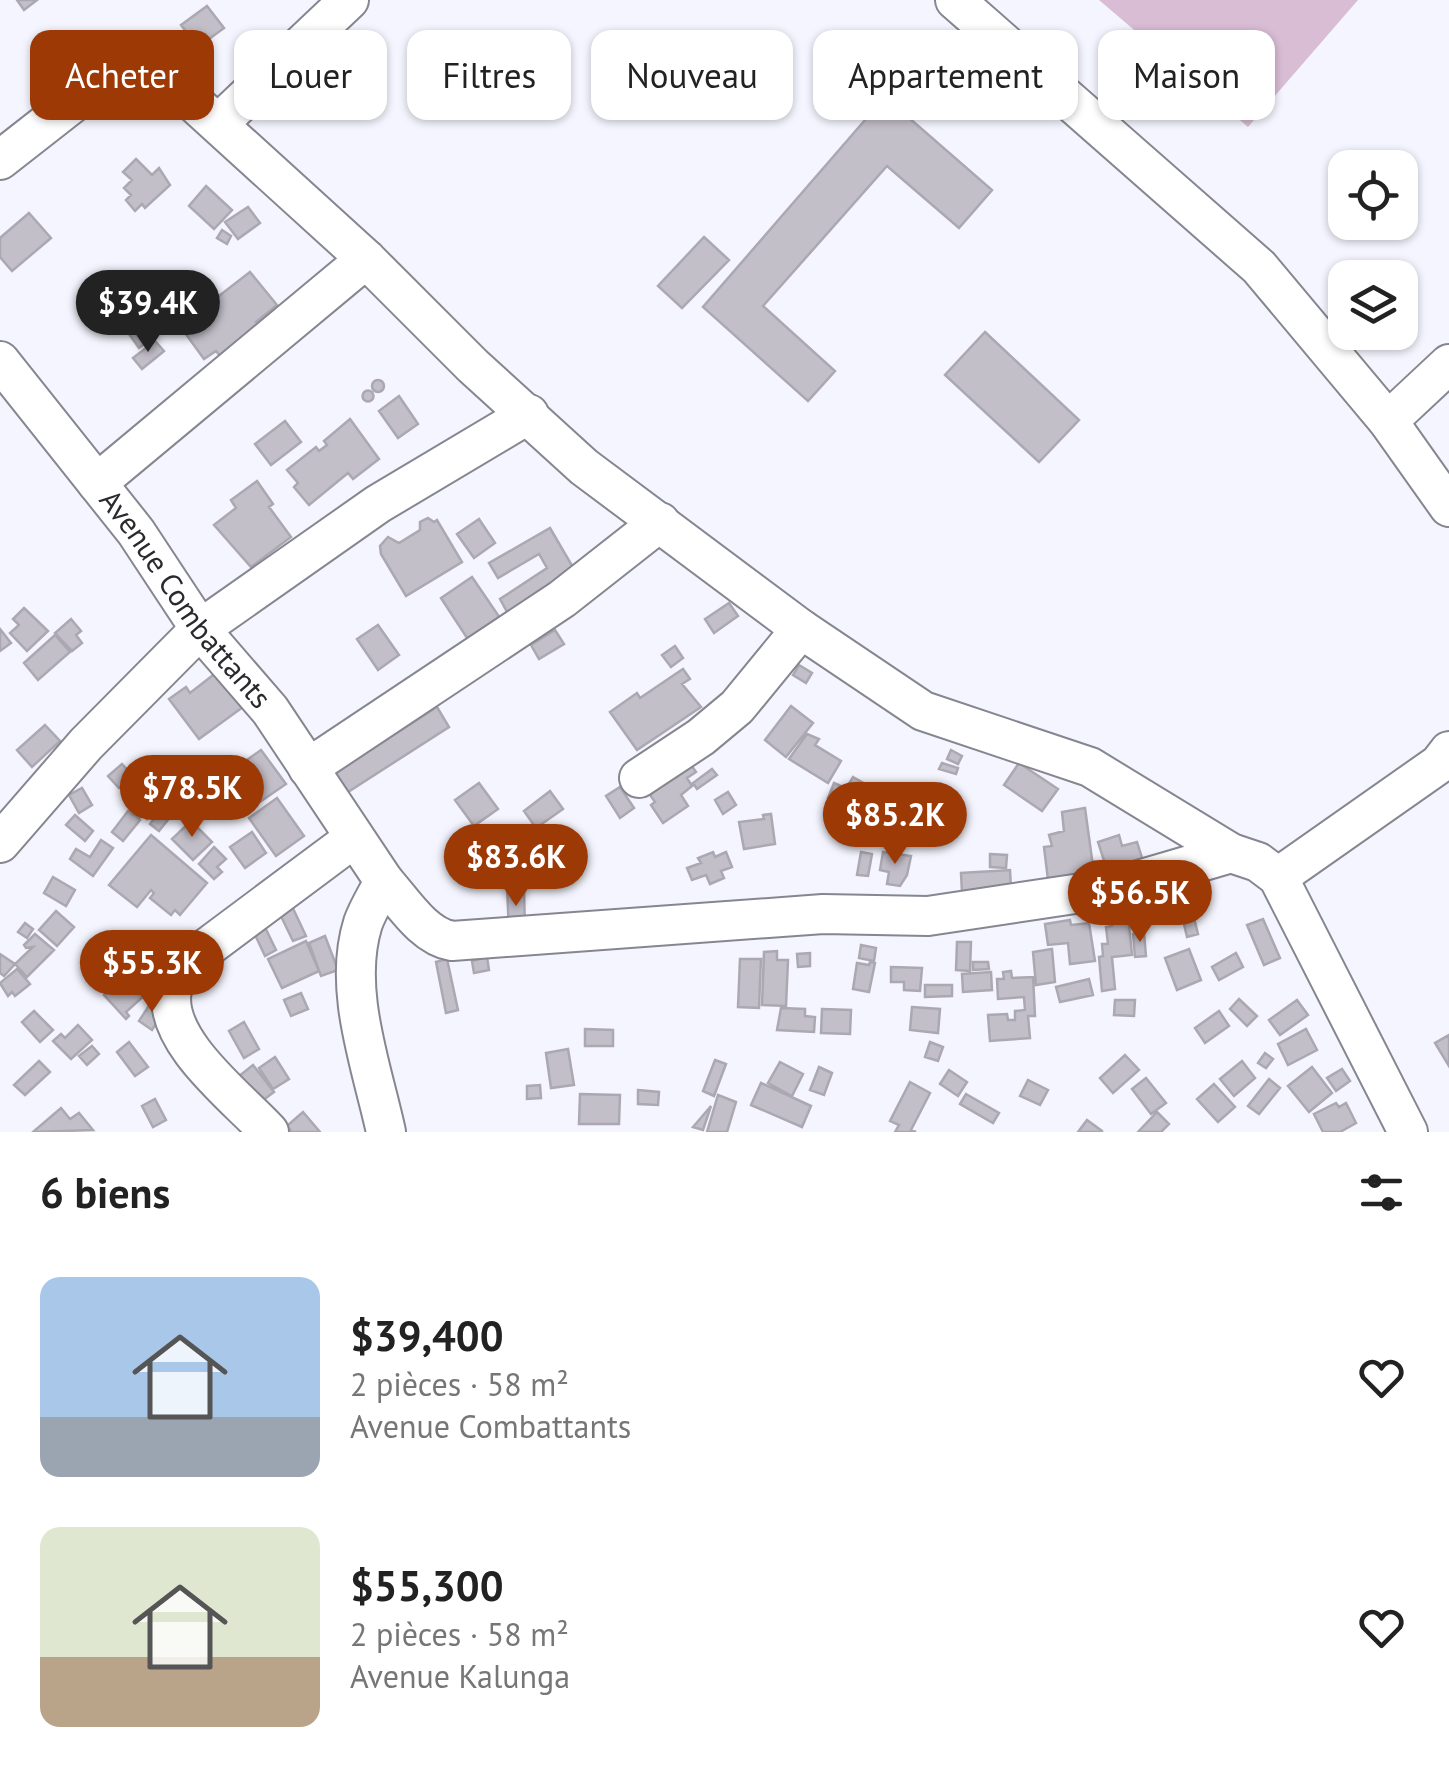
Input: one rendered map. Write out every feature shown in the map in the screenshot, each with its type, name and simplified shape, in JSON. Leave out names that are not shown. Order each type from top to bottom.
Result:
[{"type":"street","points":[[219,123],[349,0]]},
{"type":"street","points":[[956,0],[1258,268],[1388,421],[1449,507]]},
{"type":"street","points":[[0,160],[124,63],[149,64],[219,123],[366,259],[473,366],[596,476],[801,629],[923,711],[1090,766],[1231,853],[1258,862],[1278,877],[1408,1132]]},
{"type":"street","points":[[97,483],[366,259]]},
{"type":"street","name":"Avenue Combattants","points":[[0,361],[136,532],[200,629],[270,710],[384,881],[440,939],[452,942],[823,914],[928,916],[1108,890],[1231,853]]},
{"type":"street","points":[[1388,421],[1449,364]]},
{"type":"street","points":[[7,816],[86,744],[200,629],[378,504],[529,414]]},
{"type":"street","points":[[308,768],[562,599],[660,522]]},
{"type":"street","points":[[640,778],[701,737],[737,706],[801,629]]},
{"type":"street","points":[[1278,877],[1446,762]]},
{"type":"street","points":[[269,1132],[192,1054],[179,1030],[171,991],[181,967],[354,838]]},
{"type":"street","points":[[384,881],[363,923],[356,959],[358,1001],[386,1132]]},
{"type":"shaded area","points":[[1099,0],[1358,0],[1275,96],[1275,30],[1134,30]]},
{"type":"building","points":[[17,0],[37,0],[24,10]]},
{"type":"building","points":[[207,6],[224,28],[214,35],[214,30],[185,30],[181,25]]},
{"type":"building","points":[[865,120],[911,120],[992,190],[959,228],[887,166],[763,306],[835,371],[808,401],[703,307]]},
{"type":"building","points":[[136,159],[152,175],[159,168],[170,185],[145,208],[142,204],[135,211],[126,200],[131,195],[124,188],[132,180],[123,172]]},
{"type":"building","points":[[206,186],[232,210],[214,229],[189,206]]},
{"type":"building","points":[[248,207],[260,223],[238,239],[225,222]]},
{"type":"building","points":[[29,213],[51,238],[12,271],[0,257],[0,238]]},
{"type":"building","points":[[222,230],[231,236],[227,244],[217,238]]},
{"type":"building","points":[[704,237],[729,260],[682,308],[658,286]]},
{"type":"building","points":[[250,272],[277,305],[256,322],[264,333],[225,362],[216,351],[204,359],[180,326]]},
{"type":"building","points":[[156,313],[167,327],[139,348],[129,334]]},
{"type":"building","points":[[985,332],[1079,420],[1039,462],[945,375]]},
{"type":"building","points":[[155,341],[164,351],[142,369],[133,358]]},
{"type":"building","points":[[378,380],[384,386],[378,392],[372,386]]},
{"type":"building","points":[[368,390],[374,396],[368,402],[362,396]]},
{"type":"building","points":[[399,396],[418,424],[398,438],[379,411]]},
{"type":"building","points":[[350,419],[379,459],[353,479],[348,473],[309,505],[294,487],[298,483],[287,470],[316,447],[319,451],[327,445],[324,441]]},
{"type":"building","points":[[285,421],[301,442],[271,465],[255,444]]},
{"type":"building","points":[[257,481],[273,504],[269,507],[291,537],[251,567],[214,525],[236,508],[231,500]]},
{"type":"building","points":[[428,518],[437,520],[462,562],[406,596],[380,546],[388,537],[399,543],[420,530],[420,522]]},
{"type":"building","points":[[479,519],[495,543],[474,558],[457,534]]},
{"type":"building","points":[[550,528],[581,581],[512,621],[500,599],[547,568],[539,554],[498,578],[489,563]]},
{"type":"building","points":[[472,577],[502,621],[471,644],[441,598]]},
{"type":"building","points":[[729,603],[738,616],[714,633],[705,619]]},
{"type":"building","points":[[24,608],[48,631],[27,651],[10,633],[19,625],[13,619]]},
{"type":"building","points":[[71,619],[81,631],[76,635],[82,643],[72,651],[55,633]]},
{"type":"building","points":[[378,625],[399,655],[378,670],[357,639]]},
{"type":"building","points":[[0,629],[11,643],[0,651]]},
{"type":"building","points":[[555,630],[564,644],[539,659],[531,645]]},
{"type":"building","points":[[55,635],[70,652],[38,680],[24,663]]},
{"type":"building","points":[[675,646],[683,658],[671,667],[662,655]]},
{"type":"building","points":[[799,665],[812,673],[806,683],[793,675]]},
{"type":"building","points":[[683,669],[690,679],[682,684],[701,707],[637,750],[610,712],[637,693],[640,698]]},
{"type":"building","points":[[217,672],[243,707],[199,739],[169,699],[186,687],[190,693]]},
{"type":"building","points":[[791,706],[813,723],[786,757],[765,740]]},
{"type":"building","points":[[437,707],[449,727],[348,792],[335,773]]},
{"type":"building","points":[[45,725],[60,741],[32,767],[17,750]]},
{"type":"building","points":[[807,734],[819,739],[815,745],[841,761],[828,783],[789,759]]},
{"type":"building","points":[[261,750],[286,784],[244,813],[220,779]]},
{"type":"building","points":[[951,750],[962,756],[958,764],[947,759]]},
{"type":"building","points":[[188,759],[198,769],[188,779],[178,769]]},
{"type":"building","points":[[688,761],[696,772],[687,778],[692,786],[681,795],[688,806],[663,823],[651,805],[655,802],[650,795],[655,791],[652,787]]},
{"type":"building","points":[[942,763],[958,768],[956,774],[939,769]]},
{"type":"building","points":[[1019,763],[1058,789],[1042,811],[1004,785]]},
{"type":"building","points":[[122,764],[133,776],[119,788],[108,776]]},
{"type":"building","points":[[712,769],[717,775],[697,789],[693,783]]},
{"type":"building","points":[[168,771],[183,783],[159,804],[151,795],[167,781],[162,775]]},
{"type":"building","points":[[853,777],[872,788],[865,799],[846,789]]},
{"type":"building","points":[[479,783],[498,809],[474,826],[455,800]]},
{"type":"building","points":[[834,783],[843,787],[840,794],[851,792],[857,798],[850,805],[828,798]]},
{"type":"building","points":[[187,786],[196,797],[172,816],[163,805]]},
{"type":"building","points":[[620,787],[634,808],[620,818],[606,796]]},
{"type":"building","points":[[82,788],[92,805],[79,813],[69,795]]},
{"type":"building","points":[[141,790],[159,807],[147,819],[129,802]]},
{"type":"building","points":[[550,791],[563,809],[536,828],[524,811]]},
{"type":"building","points":[[728,792],[736,805],[723,814],[715,800]]},
{"type":"building","points":[[277,798],[304,836],[276,856],[249,818]]},
{"type":"building","points":[[162,808],[171,816],[159,831],[150,824]]},
{"type":"building","points":[[1085,808],[1095,881],[1049,888],[1044,847],[1052,846],[1049,835],[1064,831],[1062,812]]},
{"type":"building","points":[[922,809],[932,811],[928,824],[918,822]]},
{"type":"building","points":[[128,811],[142,814],[123,841],[112,832]]},
{"type":"building","points":[[771,814],[775,844],[744,849],[739,822],[764,819],[763,815]]},
{"type":"building","points":[[75,815],[93,831],[85,841],[66,825]]},
{"type":"building","points":[[191,821],[212,842],[193,860],[172,839]]},
{"type":"building","points":[[917,824],[944,828],[942,839],[915,835]]},
{"type":"building","points":[[252,832],[266,853],[245,868],[230,847]]},
{"type":"building","points":[[151,835],[207,883],[180,915],[175,910],[171,915],[150,898],[154,893],[151,890],[137,907],[109,885]]},
{"type":"building","points":[[1119,835],[1122,846],[1137,842],[1143,861],[1108,873],[1098,842]]},
{"type":"building","points":[[101,840],[113,848],[93,876],[70,859],[76,849],[90,857]]},
{"type":"building","points":[[214,847],[226,859],[217,867],[222,872],[214,879],[199,864]]},
{"type":"building","points":[[713,852],[715,857],[726,852],[732,867],[721,871],[724,878],[710,884],[706,875],[692,880],[687,868],[701,863],[698,858]]},
{"type":"building","points":[[861,852],[872,854],[868,876],[857,875]]},
{"type":"building","points":[[883,852],[911,856],[900,886],[887,884],[889,872],[880,870]]},
{"type":"building","points":[[990,854],[1007,855],[1006,868],[990,867]]},
{"type":"building","points":[[1010,870],[1011,889],[962,893],[961,873]]},
{"type":"building","points":[[53,877],[75,890],[66,906],[44,893]]},
{"type":"building","points":[[507,886],[524,886],[525,933],[509,933]]},
{"type":"building","points":[[290,902],[306,936],[293,941],[277,908]]},
{"type":"building","points":[[56,911],[74,927],[57,946],[39,930]]},
{"type":"building","points":[[1128,915],[1132,955],[1112,957],[1115,989],[1102,991],[1099,957],[1103,956],[1102,944],[1108,944],[1106,927],[1112,926],[1111,917]]},
{"type":"building","points":[[260,917],[276,950],[265,956],[249,922]]},
{"type":"building","points":[[1194,918],[1198,934],[1187,937],[1183,920]]},
{"type":"building","points":[[1263,919],[1280,958],[1264,965],[1247,925]]},
{"type":"building","points":[[1070,920],[1071,925],[1089,923],[1095,961],[1070,964],[1068,943],[1048,945],[1045,924]]},
{"type":"building","points":[[25,923],[33,929],[27,938],[18,932]]},
{"type":"building","points":[[1144,933],[1146,956],[1135,957],[1133,934]]},
{"type":"building","points":[[35,934],[54,950],[27,977],[15,964],[33,947],[24,945]]},
{"type":"building","points":[[325,936],[338,970],[321,976],[309,943]]},
{"type":"building","points":[[306,941],[319,971],[282,988],[268,959]]},
{"type":"building","points":[[957,942],[971,942],[970,971],[956,970]]},
{"type":"building","points":[[861,945],[876,948],[874,961],[859,958]]},
{"type":"building","points":[[1052,949],[1055,982],[1036,985],[1033,952]]},
{"type":"building","points":[[1189,949],[1201,980],[1177,990],[1165,958]]},
{"type":"building","points":[[777,951],[777,960],[788,960],[786,1006],[762,1005],[764,952]]},
{"type":"building","points":[[810,953],[810,966],[798,967],[797,954]]},
{"type":"building","points":[[1236,953],[1243,967],[1219,980],[1212,967]]},
{"type":"building","points":[[0,954],[15,964],[4,976],[0,973]]},
{"type":"building","points":[[487,957],[489,970],[474,973],[472,961]]},
{"type":"building","points":[[447,959],[458,1010],[446,1013],[436,962]]},
{"type":"building","points":[[740,959],[761,959],[759,1008],[738,1007]]},
{"type":"building","points":[[973,962],[988,962],[989,969],[973,970]]},
{"type":"building","points":[[857,963],[875,963],[869,992],[853,989]]},
{"type":"building","points":[[891,967],[922,968],[920,991],[904,990],[904,982],[891,982]]},
{"type":"building","points":[[17,969],[30,984],[15,996],[12,992],[8,996],[0,983]]},
{"type":"building","points":[[1011,971],[1012,978],[1033,977],[1035,1016],[1028,1016],[1030,1038],[990,1041],[988,1015],[1007,1014],[1008,1020],[1015,1020],[1015,1011],[1025,1010],[1024,997],[998,999],[997,979],[1004,979],[1003,972]]},
{"type":"building","points":[[991,972],[992,990],[963,992],[962,974]]},
{"type":"building","points":[[130,978],[145,995],[126,1012],[126,1019],[104,995]]},
{"type":"building","points":[[1089,979],[1093,995],[1060,1002],[1056,987]]},
{"type":"building","points":[[925,985],[952,985],[952,996],[925,997]]},
{"type":"building","points":[[301,993],[308,1009],[291,1016],[284,1000]]},
{"type":"building","points":[[1239,999],[1257,1016],[1247,1026],[1230,1009]]},
{"type":"building","points":[[1115,1000],[1135,1000],[1134,1016],[1114,1015]]},
{"type":"building","points":[[1297,1000],[1308,1015],[1280,1035],[1269,1020]]},
{"type":"building","points":[[152,1001],[165,1009],[152,1030],[139,1021]]},
{"type":"building","points":[[912,1007],[940,1009],[938,1033],[910,1030]]},
{"type":"building","points":[[781,1008],[805,1009],[805,1016],[815,1017],[814,1032],[777,1030]]},
{"type":"building","points":[[822,1009],[851,1010],[850,1034],[821,1033]]},
{"type":"building","points":[[34,1011],[53,1030],[40,1042],[22,1022]]},
{"type":"building","points":[[1219,1011],[1229,1026],[1205,1043],[1195,1028]]},
{"type":"building","points":[[244,1022],[259,1049],[244,1058],[229,1031]]},
{"type":"building","points":[[78,1025],[92,1040],[71,1059],[53,1041],[61,1034],[65,1038]]},
{"type":"building","points":[[585,1029],[613,1030],[613,1046],[585,1046]]},
{"type":"building","points":[[1306,1029],[1317,1050],[1288,1065],[1278,1044]]},
{"type":"building","points":[[1449,1035],[1449,1066],[1435,1043]]},
{"type":"building","points":[[129,1042],[148,1067],[135,1076],[117,1052]]},
{"type":"building","points":[[930,1042],[943,1047],[938,1061],[925,1057]]},
{"type":"building","points":[[92,1046],[99,1054],[87,1065],[79,1056]]},
{"type":"building","points":[[568,1049],[574,1085],[551,1088],[546,1053]]},
{"type":"building","points":[[1265,1053],[1273,1059],[1266,1068],[1258,1063]]},
{"type":"building","points":[[1125,1055],[1139,1070],[1113,1093],[1100,1078]]},
{"type":"building","points":[[275,1057],[289,1079],[273,1089],[259,1068]]},
{"type":"building","points":[[715,1060],[726,1064],[714,1096],[703,1091]]},
{"type":"building","points":[[39,1061],[50,1072],[25,1095],[14,1085]]},
{"type":"building","points":[[1242,1061],[1255,1078],[1234,1096],[1220,1079]]},
{"type":"building","points":[[780,1062],[803,1074],[792,1096],[768,1083]]},
{"type":"building","points":[[253,1065],[274,1092],[258,1104],[238,1077]]},
{"type":"building","points":[[819,1067],[832,1073],[824,1095],[810,1090]]},
{"type":"building","points":[[1312,1067],[1332,1093],[1309,1112],[1288,1086]]},
{"type":"building","points":[[1342,1069],[1350,1081],[1336,1091],[1327,1078]]},
{"type":"building","points":[[949,1070],[967,1082],[958,1096],[940,1084]]},
{"type":"building","points":[[1146,1078],[1166,1103],[1151,1114],[1132,1089]]},
{"type":"building","points":[[1269,1079],[1280,1088],[1259,1114],[1248,1106]]},
{"type":"building","points":[[1028,1080],[1048,1090],[1040,1105],[1020,1096]]},
{"type":"building","points":[[910,1082],[930,1093],[911,1130],[916,1132],[895,1132],[899,1125],[890,1121]]},
{"type":"building","points":[[761,1083],[811,1106],[802,1127],[751,1105]]},
{"type":"building","points":[[1214,1084],[1235,1107],[1218,1122],[1197,1099]]},
{"type":"building","points":[[540,1085],[541,1098],[527,1099],[527,1086]]},
{"type":"building","points":[[638,1090],[659,1092],[658,1105],[638,1104]]},
{"type":"building","points":[[580,1094],[620,1095],[619,1124],[579,1124]]},
{"type":"building","points":[[966,1094],[999,1113],[993,1123],[960,1104]]},
{"type":"building","points":[[718,1095],[736,1102],[727,1132],[707,1132]]},
{"type":"building","points":[[155,1099],[166,1120],[153,1127],[142,1106]]},
{"type":"building","points":[[1336,1103],[1339,1107],[1346,1103],[1356,1123],[1340,1132],[1323,1132],[1314,1114]]},
{"type":"building","points":[[711,1106],[703,1130],[693,1127]]},
{"type":"building","points":[[61,1108],[70,1119],[79,1113],[93,1130],[33,1132]]},
{"type":"building","points":[[303,1112],[320,1132],[292,1132],[287,1126]]},
{"type":"building","points":[[1157,1112],[1169,1124],[1161,1132],[1138,1132]]},
{"type":"building","points":[[1087,1120],[1102,1131],[1102,1132],[1078,1132]]}]
